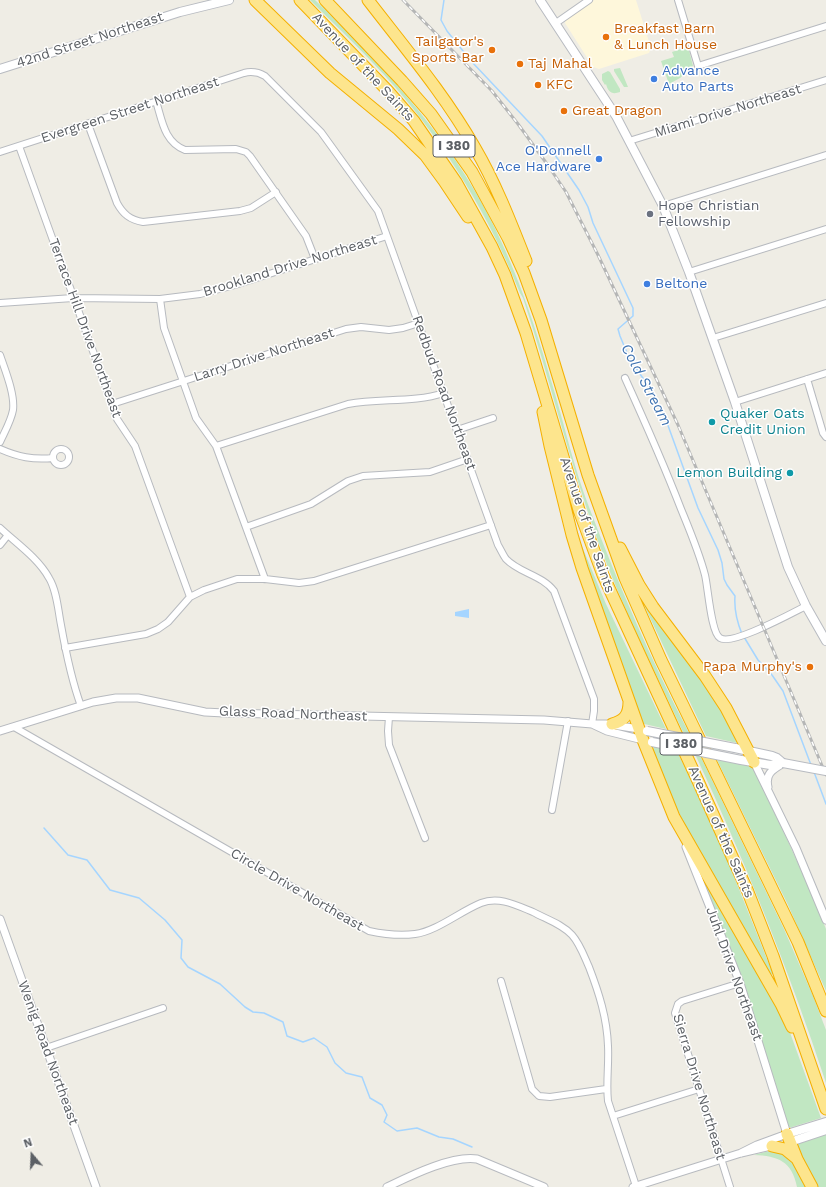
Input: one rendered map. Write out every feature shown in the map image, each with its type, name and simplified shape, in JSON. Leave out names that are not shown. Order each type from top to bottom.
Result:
[{"type":"highway","points":[[255,0],[330,73],[398,128],[425,155],[465,212],[487,250],[505,275]]},
{"type":"highway","name":"Avenue of the Saints","points":[[300,0],[388,91],[414,121],[434,148],[467,200],[492,247],[505,275],[526,333],[579,510],[603,575],[748,892],[773,956],[825,1107]]},
{"type":"highway","name":"Avenue of the Saints","points":[[325,0],[402,81],[442,128],[472,172],[508,238],[524,273],[541,320],[597,501],[616,556],[639,612],[798,942],[826,1011]]},
{"type":"highway","points":[[368,0],[451,109],[478,153],[499,194],[526,260],[535,286],[541,320]]},
{"type":"highway","points":[[540,382],[543,409],[550,446],[572,535],[592,598],[629,702],[645,736],[674,817],[782,1004],[817,1083]]},
{"type":"highway","points":[[597,501],[639,585],[653,607],[715,691],[735,724],[754,762]]},
{"type":"highway","points":[[612,724],[622,721],[626,716],[629,708],[629,702]]},
{"type":"highway","points":[[788,1138],[812,1187]]},
{"type":"highway","points":[[772,1146],[785,1149],[797,1159]]},
{"type":"main road","name":"42nd Street Northeast","points":[[180,12],[208,0]]},
{"type":"main road","name":"42nd Street Northeast","points":[[0,69],[180,12],[229,0]]},
{"type":"main road","points":[[540,0],[616,116],[663,206],[713,338],[788,567],[806,606],[826,642]]},
{"type":"main road","points":[[645,736],[735,748],[772,756],[781,760],[783,763]]},
{"type":"main road","points":[[645,736],[741,760],[775,765],[783,763],[826,771]]},
{"type":"main road","points":[[788,1138],[826,1122]]},
{"type":"main road","points":[[788,1138],[826,1130]]},
{"type":"street","points":[[556,23],[589,0]]},
{"type":"street","points":[[678,0],[698,66],[826,26]]},
{"type":"street","name":"Evergreen Street Northeast","points":[[0,152],[244,73],[252,71],[260,73]]},
{"type":"street","name":"Redbud Road Northeast","points":[[260,73],[265,76],[321,132],[375,207],[387,236],[498,545],[502,554],[507,560],[544,581],[554,591],[594,699],[592,724]]},
{"type":"street","name":"Miami Drive Northeast","points":[[629,141],[826,80]]},
{"type":"street","points":[[156,101],[168,136],[172,143],[178,148],[185,150],[236,149],[246,152],[306,236],[315,259]]},
{"type":"street","points":[[88,124],[117,203],[127,217],[135,221],[143,222],[240,211],[261,203],[276,192]]},
{"type":"street","name":"Terrace Hill Drive Northeast","points":[[19,146],[117,419],[135,446],[190,598]]},
{"type":"street","points":[[663,206],[826,155]]},
{"type":"street","points":[[689,272],[826,230]]},
{"type":"street","name":"Brookland Drive Northeast","points":[[0,303],[73,298],[160,299],[200,294],[224,288],[387,236]]},
{"type":"street","points":[[160,299],[164,328],[196,418],[216,446],[264,579]]},
{"type":"street","points":[[713,338],[826,303]]},
{"type":"street","name":"Larry Drive Northeast","points":[[112,404],[182,380],[346,329],[361,327],[389,330],[418,324]]},
{"type":"street","points":[[0,355],[11,391],[13,409],[9,423],[0,442]]},
{"type":"street","points":[[735,402],[826,373]]},
{"type":"street","points":[[625,378],[663,463],[700,557],[706,581],[712,620],[716,633],[721,639],[733,639],[770,624],[806,606]]},
{"type":"street","points":[[807,379],[823,433],[826,437]]},
{"type":"street","points":[[216,446],[348,404],[368,400],[430,397],[444,393]]},
{"type":"street","points":[[457,430],[492,418]]},
{"type":"street","points":[[0,450],[27,458],[52,458]]},
{"type":"street","points":[[246,527],[311,504],[348,481],[363,476],[430,472],[468,459]]},
{"type":"street","points":[[65,648],[146,634],[158,629],[168,622],[190,598],[204,590],[237,579],[264,579],[299,583],[314,581],[492,525]]},
{"type":"street","points":[[0,528],[35,560],[50,579],[55,592],[74,688],[81,706]]},
{"type":"street","points":[[0,545],[8,535]]},
{"type":"street","name":"Glass Road Northeast","points":[[0,731],[106,699],[138,698],[205,712],[568,721],[592,724]]},
{"type":"street","points":[[389,717],[389,745],[425,838]]},
{"type":"street","points":[[552,810],[568,721]]},
{"type":"street","points":[[592,724],[612,724],[645,736]]},
{"type":"street","points":[[592,724],[607,731],[645,736]]},
{"type":"street","name":"Circle Drive Northeast","points":[[14,727],[369,931],[381,934],[414,934],[425,931],[481,903],[496,900],[512,903],[556,922],[571,934],[579,943],[600,996],[604,1010],[608,1047],[606,1089],[608,1101],[635,1187]]},
{"type":"street","points":[[754,762],[770,792],[796,848],[826,920]]},
{"type":"street","points":[[770,792],[767,784],[768,776],[771,771],[783,763]]},
{"type":"street","name":"Juhl Drive Northeast","points":[[674,817],[740,983],[788,1138]]},
{"type":"street","name":"Wenig Road Northeast","points":[[0,919],[96,1187]]},
{"type":"street","points":[[501,981],[532,1089],[539,1096],[550,1097],[606,1089]]},
{"type":"street","name":"Sierra Drive Northeast","points":[[730,1187],[675,1013],[678,1004],[682,1001],[740,983]]},
{"type":"street","points":[[46,1048],[163,1008]]},
{"type":"street","points":[[613,1116],[699,1089]]},
{"type":"street","points":[[635,1187],[720,1159],[772,1146],[788,1138]]},
{"type":"street","points":[[741,1153],[757,1145],[788,1138]]},
{"type":"street","points":[[387,1187],[425,1170],[457,1159],[468,1158],[477,1159],[544,1187]]},
{"type":"shaded area","points":[[594,0],[636,0],[651,48],[649,53],[599,69],[593,67],[565,23],[566,19]]},
{"type":"green space","points":[[310,0],[315,0],[363,48],[408,98],[449,150],[484,207],[505,250],[523,295],[546,364],[579,477],[600,536],[648,650],[689,733],[683,732],[607,566],[578,481],[523,298],[495,238],[466,185],[433,134],[395,87],[374,64]]},
{"type":"green space","points":[[684,48],[689,50],[693,66],[680,78],[669,84],[661,61],[674,57],[672,52]]},
{"type":"green space","points":[[620,68],[628,87],[624,87],[614,71],[614,69]]},
{"type":"green space","points":[[608,71],[620,89],[620,92],[611,92],[602,80],[602,74]]},
{"type":"green space","points":[[579,539],[606,604],[666,729],[640,723],[578,540]]},
{"type":"green space","points":[[645,602],[722,708],[737,743],[706,736],[643,603]]},
{"type":"green space","points":[[654,746],[677,751],[725,854],[773,974],[769,975],[687,828],[659,770],[654,755]]},
{"type":"green space","points":[[695,754],[700,755],[784,929],[813,996],[826,1030],[826,1083],[797,999],[749,875]]},
{"type":"green space","points":[[716,758],[754,766],[826,929],[826,991],[788,905]]},
{"type":"green space","points":[[694,856],[788,1027],[821,1118],[789,1128],[746,990]]},
{"type":"green space","points":[[826,1134],[826,1187],[815,1187],[795,1144]]},
{"type":"green space","points":[[773,1150],[789,1154],[807,1187],[797,1187],[792,1171],[783,1162],[770,1157],[754,1155]]},
{"type":"water","points":[[469,609],[469,618],[455,616],[455,612]]},
{"type":"waterway","name":"Cold Stream","points":[[444,0],[441,20],[447,31],[471,61],[542,136],[579,190],[588,207],[593,223],[633,308],[633,316],[618,329],[620,336],[630,360],[650,388],[666,420],[698,508],[718,550],[722,563],[724,579],[735,596],[736,615],[742,634]]},
{"type":"waterway","name":"Cold Stream","points":[[744,637],[758,660],[772,675],[783,691],[811,765]]},
{"type":"waterway","name":"Cold Stream","points":[[814,772],[826,804]]},
{"type":"waterway","points":[[44,828],[68,855],[87,860],[110,890],[139,898],[165,920],[182,940],[181,958],[188,967],[220,984],[245,1007],[253,1012],[264,1013],[283,1022],[287,1036],[303,1042],[314,1038],[327,1047],[335,1063],[346,1073],[362,1077],[370,1098],[382,1105],[387,1115],[384,1122],[397,1131],[417,1128],[439,1137],[453,1139],[472,1147]]},
{"type":"railway","points":[[403,0],[492,91],[518,124],[566,192],[598,255],[678,425],[826,775]]},
{"type":"place","name":"Breakfast Barn & Lunch House","points":[[606,37]]},
{"type":"place","name":"Tailgator's Sports Bar","points":[[492,50]]},
{"type":"place","name":"Taj Mahal","points":[[520,64]]},
{"type":"place","name":"Advance Auto Parts","points":[[654,79]]},
{"type":"place","name":"KFC","points":[[538,85]]},
{"type":"place","name":"Great Dragon","points":[[564,111]]},
{"type":"place","name":"O'Donnell Ace Hardware","points":[[599,159]]},
{"type":"place","name":"Hope Christian Fellowship","points":[[650,214]]},
{"type":"place","name":"Beltone","points":[[647,284]]},
{"type":"place","name":"Quaker Oats Credit Union","points":[[712,422]]},
{"type":"place","name":"Lemon Building","points":[[790,473]]},
{"type":"place","name":"Papa Murphy's","points":[[810,667]]}]
